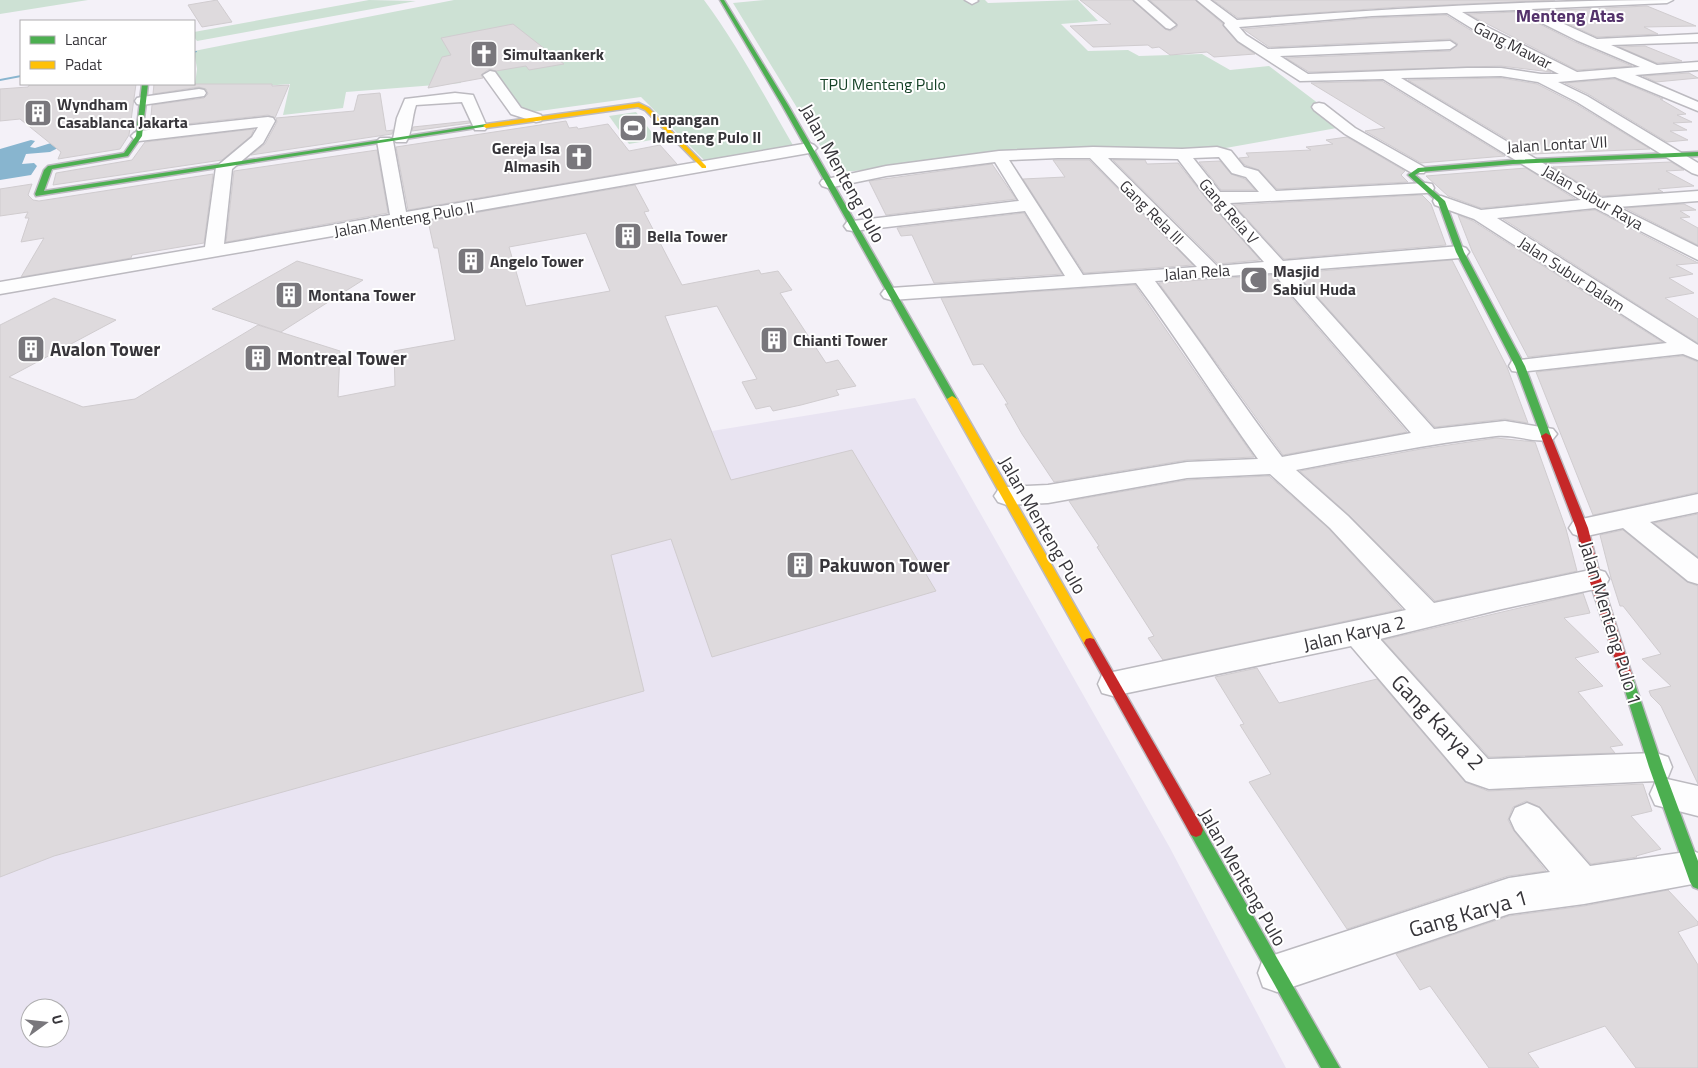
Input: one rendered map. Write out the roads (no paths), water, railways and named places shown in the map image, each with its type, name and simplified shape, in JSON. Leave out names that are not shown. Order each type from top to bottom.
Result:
[{"type":"street","name":"Jalan Menteng Pulo","points":[[722,0],[809,148],[1331,1068]]},
{"type":"street","points":[[1140,0],[1170,25]]},
{"type":"street","points":[[1203,0],[1234,24]]},
{"type":"street","points":[[1407,0],[1428,11]]},
{"type":"street","points":[[1499,0],[1593,43],[1655,68]]},
{"type":"street","points":[[1665,0],[1615,1],[1451,11],[1394,12],[1230,25],[1232,29],[1305,78],[1501,72],[1541,78],[1576,77],[1655,68],[1698,66]]},
{"type":"street","points":[[1586,4],[1609,14]]},
{"type":"street","name":"Gang Mawar","points":[[1451,11],[1484,31],[1576,77]]},
{"type":"street","points":[[1394,12],[1415,26]]},
{"type":"street","points":[[1292,20],[1307,30]]},
{"type":"street","points":[[1528,27],[1554,25]]},
{"type":"street","points":[[1652,28],[1678,39]]},
{"type":"street","points":[[1464,51],[1428,35],[1511,29]]},
{"type":"street","points":[[1593,43],[1698,38]]},
{"type":"street","name":"Jalan Subur Raya","points":[[1322,40],[1532,162],[1598,203],[1698,254]]},
{"type":"street","points":[[1265,52],[1450,45]]},
{"type":"street","points":[[1478,59],[1501,72]]},
{"type":"street","points":[[1677,67],[1698,73]]},
{"type":"street","points":[[1617,72],[1698,107]]},
{"type":"street","points":[[490,75],[516,111],[536,118]]},
{"type":"street","points":[[1541,78],[1582,98],[1671,156],[1698,170]]},
{"type":"street","points":[[145,85],[138,136],[126,155],[50,167],[46,170],[39,194],[480,126],[639,105],[646,109],[704,167]]},
{"type":"street","points":[[142,101],[200,92]]},
{"type":"street","points":[[1670,95],[1698,92]]},
{"type":"street","points":[[401,139],[408,107],[410,102],[415,101],[455,97],[468,98],[480,126]]},
{"type":"street","points":[[1319,107],[1350,131],[1415,172],[1426,188],[1441,201],[1460,252]]},
{"type":"street","points":[[138,136],[268,121],[262,134],[254,144],[224,166],[214,251]]},
{"type":"street","points":[[384,142],[399,220]]},
{"type":"street","name":"Jalan Menteng Pulo II","points":[[0,288],[809,148]]},
{"type":"street","points":[[828,183],[886,171],[999,156],[1093,152],[1182,154],[1220,152],[1225,154],[1238,170],[1252,174],[1272,196]]},
{"type":"street","name":"Gang Rela III","points":[[1093,152],[1212,271]]},
{"type":"street","name":"Gang Rela V","points":[[1182,154],[1215,196],[1428,438]]},
{"type":"street","name":"Jalan Lontar VII","points":[[1415,172],[1532,162],[1698,154]]},
{"type":"street","points":[[999,156],[1077,280]]},
{"type":"street","points":[[1215,196],[1232,198],[1426,188]]},
{"type":"street","points":[[1473,213],[1698,196]]},
{"type":"street","name":"Jalan Subur Dalam","points":[[1441,201],[1473,213],[1692,351]]},
{"type":"street","points":[[853,226],[1031,205]]},
{"type":"street","name":"Jalan Rela","points":[[891,294],[1460,252]]},
{"type":"street","name":"Jalan Menteng Pulo 1","points":[[1460,252],[1520,366],[1544,434],[1582,528],[1595,579],[1661,780],[1696,875]]},
{"type":"street","points":[[1141,276],[1189,340],[1228,401],[1276,466],[1339,522],[1429,616]]},
{"type":"street","points":[[1520,366],[1692,351]]},
{"type":"street","points":[[1007,496],[1048,494],[1187,470],[1276,466],[1428,438],[1505,428],[1544,434]]},
{"type":"street","points":[[1582,528],[1698,503]]},
{"type":"street","points":[[1628,518],[1698,574]]},
{"type":"street","name":"Jalan Karya 2","points":[[1113,684],[1357,633],[1595,579]]},
{"type":"street","name":"Gang Karya 2","points":[[1357,633],[1478,771],[1489,774],[1661,780]]},
{"type":"street","points":[[1661,780],[1698,800]]},
{"type":"street","points":[[1527,819],[1584,886]]},
{"type":"street","name":"Gang Karya 1","points":[[1277,973],[1509,896],[1584,886],[1696,875]]},
{"type":"water","points":[[31,140],[35,141],[30,147],[35,148],[51,143],[58,148],[50,152],[26,154],[22,164],[34,163],[37,166],[31,175],[0,180],[0,149]]},
{"type":"waterway","points":[[0,80],[20,76]]},
{"type":"place","name":"Simultaankerk","points":[[484,54]]},
{"type":"place","name":"Wyndham Casablanca Jakarta","points":[[38,113]]},
{"type":"place","name":"Lapangan Menteng Pulo II","points":[[633,128]]},
{"type":"place","name":"Gereja Isa Almasih","points":[[579,157]]},
{"type":"place","name":"Bella Tower","points":[[628,236]]},
{"type":"place","name":"Angelo Tower","points":[[471,261]]},
{"type":"place","name":"Masjid Sabiul Huda","points":[[1254,280]]},
{"type":"place","name":"Montana Tower","points":[[289,295]]},
{"type":"place","name":"Chianti Tower","points":[[774,340]]},
{"type":"place","name":"Avalon Tower","points":[[31,349]]},
{"type":"place","name":"Montreal Tower","points":[[258,358]]},
{"type":"place","name":"Pakuwon Tower","points":[[800,565]]},
{"type":"district","name":"Menteng Atas","points":[[1570,16]]},
{"type":"park label","name":"TPU Menteng Pulo","points":[[883,84]]}]
